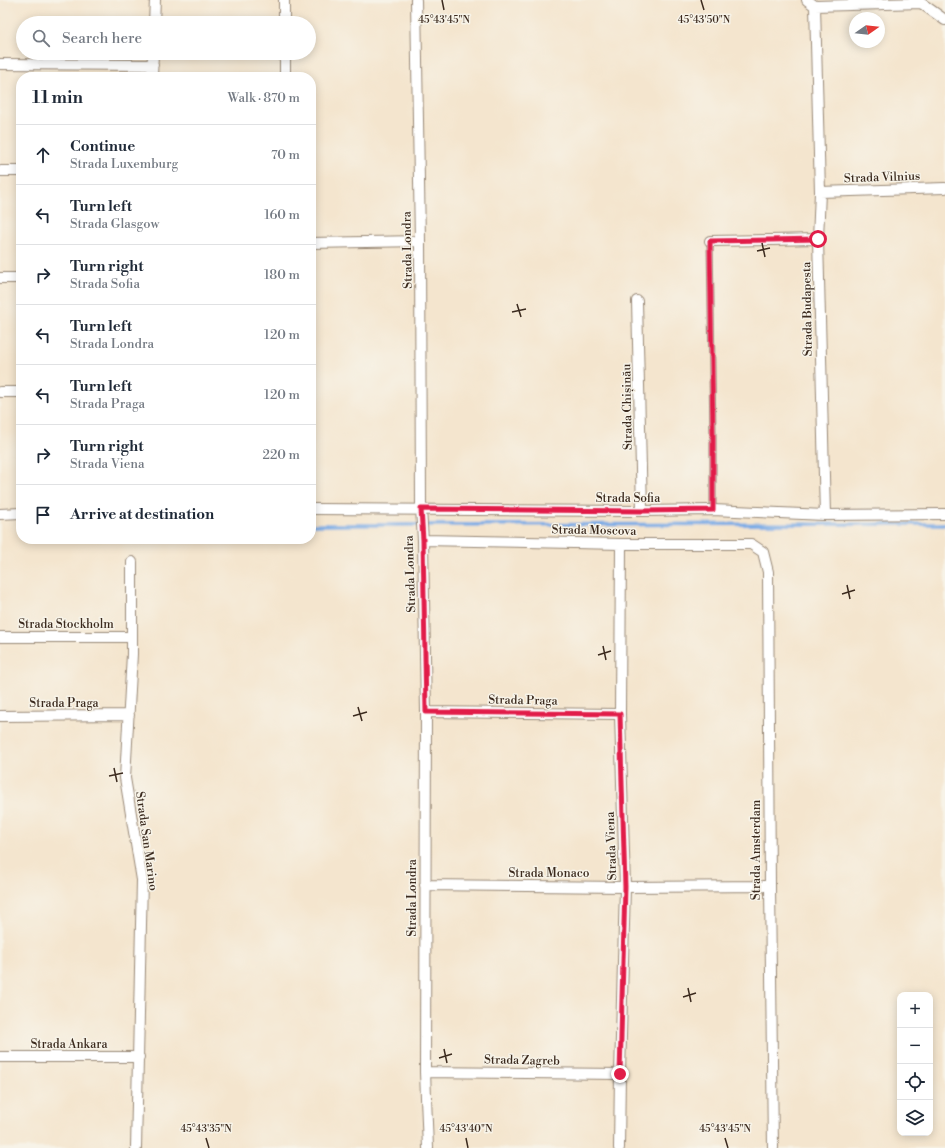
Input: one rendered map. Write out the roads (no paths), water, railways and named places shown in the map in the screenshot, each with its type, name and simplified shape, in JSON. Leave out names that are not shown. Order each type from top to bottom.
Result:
[{"type":"street","points":[[154,0],[154,16]]},
{"type":"street","points":[[284,0],[284,16]]},
{"type":"street","name":"Strada Londra","points":[[416,0],[422,513],[426,712],[425,1072],[428,1148]]},
{"type":"street","points":[[811,3],[921,3],[945,20]]},
{"type":"street","name":"Strada Budapesta","points":[[811,3],[820,192],[818,239],[824,515]]},
{"type":"street","points":[[152,72],[153,60]]},
{"type":"street","points":[[285,60],[285,72]]},
{"type":"street","points":[[0,64],[153,65]]},
{"type":"street","points":[[0,171],[16,171]]},
{"type":"street","name":"Strada Vilnius","points":[[820,192],[945,188]]},
{"type":"street","points":[[710,241],[818,239]]},
{"type":"street","points":[[316,243],[420,241]]},
{"type":"street","points":[[0,278],[16,278]]},
{"type":"street","name":"Strada Chișinău","points":[[637,302],[642,511]]},
{"type":"street","points":[[0,392],[16,392]]},
{"type":"street","name":"Strada Sofia","points":[[316,509],[422,513],[713,510],[824,515],[945,514]]},
{"type":"street","points":[[0,514],[16,513]]},
{"type":"street","name":"Strada Moscova","points":[[423,535],[620,544],[751,544],[763,552]]},
{"type":"street","name":"Strada Viena","points":[[619,1148],[625,887],[620,714],[620,544]]},
{"type":"street","name":"Strada Amsterdam","points":[[763,552],[768,572],[773,1148]]},
{"type":"street","name":"Strada San Marino","points":[[132,562],[132,637],[125,778],[142,880],[136,1148]]},
{"type":"street","name":"Strada Stockholm","points":[[0,637],[132,637]]},
{"type":"street","name":"Strada Praga","points":[[426,712],[620,714]]},
{"type":"street","name":"Strada Praga","points":[[0,716],[129,715]]},
{"type":"street","name":"Strada Monaco","points":[[425,885],[625,887],[770,886]]},
{"type":"street","name":"Strada Ankara","points":[[0,1057],[139,1057]]},
{"type":"street","name":"Strada Zagreb","points":[[425,1072],[620,1074]]},
{"type":"lane","points":[[710,241],[713,510]]},
{"type":"waterway","points":[[316,525],[945,524]]}]
